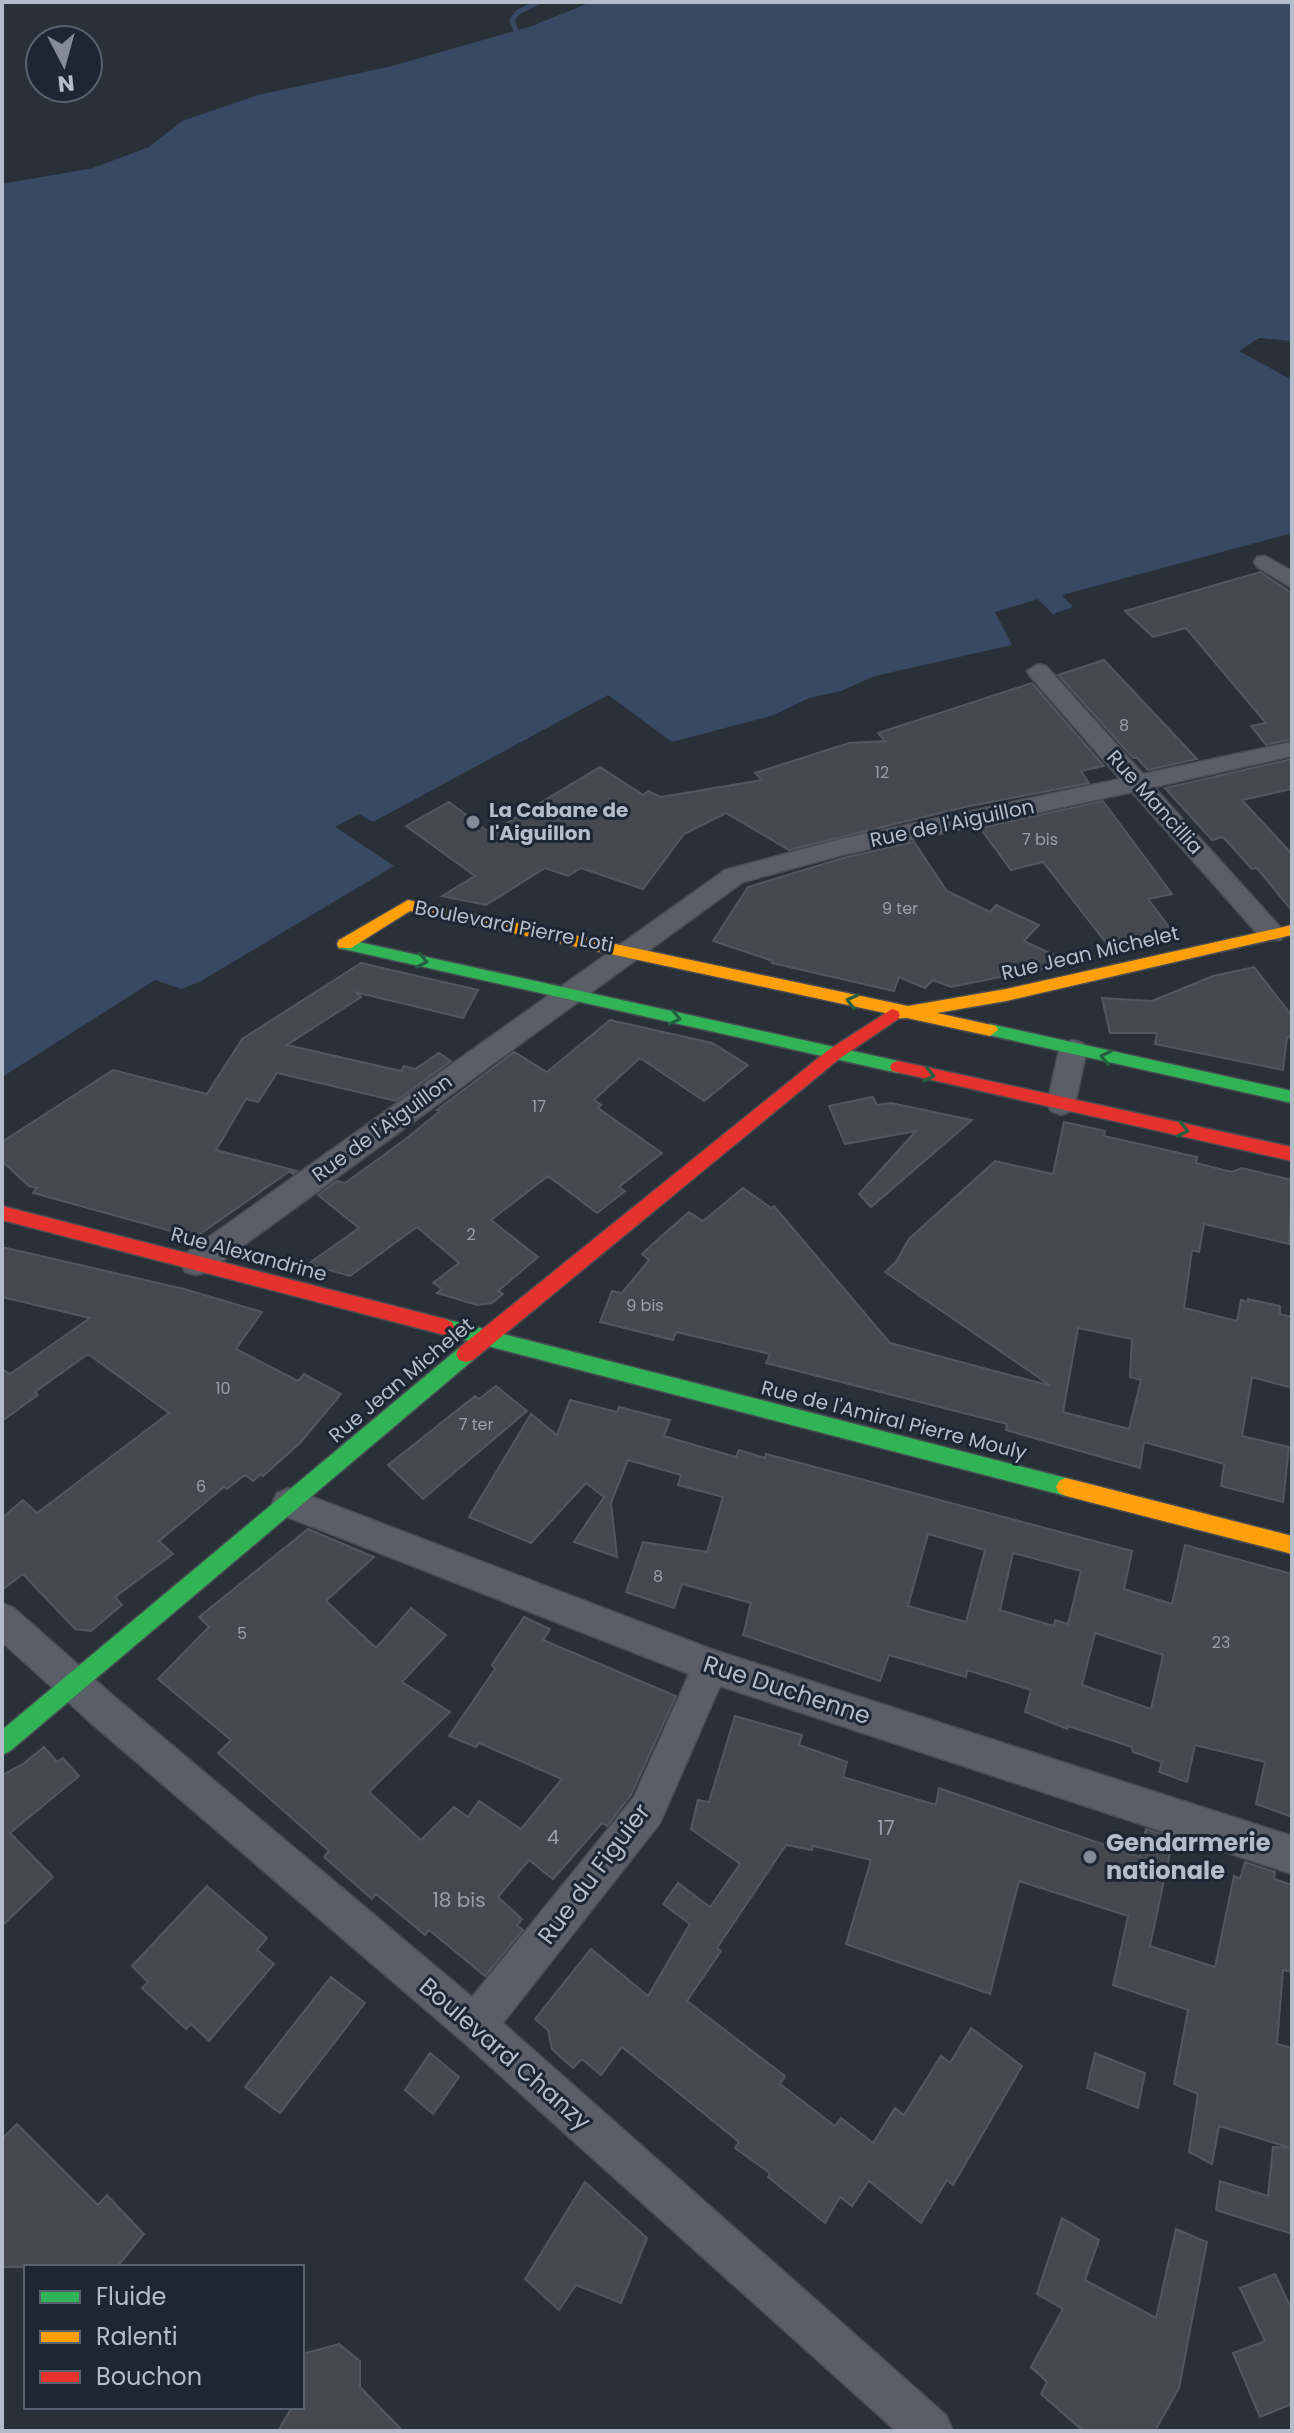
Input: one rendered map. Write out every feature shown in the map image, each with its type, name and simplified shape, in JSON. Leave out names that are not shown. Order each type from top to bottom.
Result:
[{"type":"street","points":[[1265,562],[1292,581]]},
{"type":"street","name":"Rue Mancillia","points":[[1038,671],[1139,784],[1282,932]]},
{"type":"street","name":"Rue de l'Aiguillon","points":[[633,949],[734,876],[841,847],[1292,749]]},
{"type":"street","name":"Boulevard Pierre Loti","points":[[1292,1097],[897,1012],[633,949],[408,905],[345,944],[568,992],[833,1055],[1292,1154]]},
{"type":"street","name":"Rue Jean Michelet","points":[[897,1012],[1006,995],[1282,932]]},
{"type":"street","name":"Boulevard Pierre Loti","points":[[568,992],[633,949]]},
{"type":"street","name":"Rue de l'Aiguillon","points":[[196,1263],[568,992]]},
{"type":"street","points":[[833,1055],[897,1012]]},
{"type":"street","points":[[1061,1104],[1073,1050]]},
{"type":"street","name":"Rue Jean Michelet","points":[[2,1744],[485,1338],[833,1055]]},
{"type":"street","name":"Rue Alexandrine","points":[[2,1213],[485,1338]]},
{"type":"street","name":"Rue de l'Amiral Pierre Mouly","points":[[485,1338],[1292,1545]]},
{"type":"street","name":"Rue Duchenne","points":[[289,1503],[711,1666],[1292,1855]]},
{"type":"street","name":"Boulevard Chanzy","points":[[2,1619],[475,2026],[930,2431]]},
{"type":"street","name":"Rue du Figuier","points":[[475,2026],[647,1810],[711,1666]]},
{"type":"water","points":[[591,2],[1292,2],[1292,341],[1259,338],[1239,351],[1292,380],[1292,533],[1062,595],[1073,607],[1053,614],[1038,599],[995,612],[1012,645],[875,676],[841,691],[809,698],[774,715],[672,742],[608,695],[373,822],[359,814],[335,827],[394,866],[201,981],[182,989],[155,980],[2,1077],[2,184],[93,168],[149,147],[182,121],[258,95],[392,66],[532,26]]},
{"type":"building","points":[[1260,572],[1292,593],[1292,739],[1266,745],[1251,726],[1266,723],[1186,628],[1153,637],[1125,611]]},
{"type":"building","points":[[1104,660],[1197,759],[1148,770],[1137,758],[1133,758],[1058,675]]},
{"type":"building","points":[[1032,683],[1104,766],[1081,771],[1089,783],[965,807],[789,850],[726,813],[684,834],[643,889],[581,868],[568,876],[545,868],[486,905],[442,896],[475,876],[406,826],[449,802],[490,833],[600,767],[643,795],[648,791],[661,797],[762,780],[755,773],[849,743],[885,741],[878,733]]},
{"type":"building","points":[[1292,759],[1292,789],[1242,800],[1292,854],[1292,911],[1257,868],[1252,869],[1223,837],[1212,840],[1165,788]]},
{"type":"building","points":[[1103,801],[1172,894],[1148,899],[1178,939],[1114,953],[1043,862],[1011,870],[980,828]]},
{"type":"building","points":[[914,842],[947,891],[990,912],[996,905],[1039,925],[1024,941],[1071,963],[951,987],[933,980],[925,988],[899,977],[894,991],[772,963],[713,941],[748,887],[843,858]]},
{"type":"building","points":[[361,963],[478,990],[463,1018],[355,992],[361,997],[287,1045],[401,1071],[404,1066],[415,1069],[439,1053],[451,1061],[396,1101],[277,1073],[258,1102],[246,1099],[216,1150],[297,1171],[293,1174],[290,1171],[200,1234],[189,1236],[33,1193],[37,1188],[29,1186],[2,1161],[2,1142],[113,1070],[207,1094],[242,1039]]},
{"type":"building","points":[[1254,967],[1292,1016],[1292,1038],[1287,1037],[1283,1070],[1155,1044],[1157,1033],[1110,1033],[1102,998],[1152,1001],[1213,976]]},
{"type":"building","points":[[610,1020],[712,1043],[748,1065],[704,1101],[640,1058],[594,1100],[601,1105],[598,1108],[662,1153],[619,1187],[625,1191],[597,1213],[548,1176],[491,1220],[538,1257],[498,1291],[503,1294],[492,1303],[477,1305],[437,1293],[442,1289],[433,1283],[459,1263],[417,1227],[350,1276],[308,1264],[359,1228],[318,1195],[337,1181],[345,1183],[403,1141],[440,1111],[437,1110],[514,1052],[547,1072]]},
{"type":"building","points":[[873,1097],[877,1105],[891,1103],[972,1120],[871,1207],[859,1194],[916,1131],[845,1144],[829,1106]]},
{"type":"building","points":[[1064,1122],[1105,1131],[1104,1136],[1197,1157],[1196,1163],[1232,1172],[1242,1168],[1292,1180],[1289,1244],[1204,1224],[1199,1252],[1192,1250],[1184,1308],[1237,1321],[1241,1300],[1248,1302],[1248,1299],[1280,1306],[1280,1314],[1292,1317],[1292,1388],[1252,1377],[1242,1436],[1289,1447],[1283,1502],[1221,1486],[1224,1464],[1144,1442],[1140,1468],[1006,1430],[1007,1424],[766,1363],[770,1354],[676,1332],[673,1340],[600,1322],[612,1291],[622,1293],[649,1260],[642,1254],[689,1212],[703,1221],[743,1188],[771,1208],[774,1206],[890,1343],[1051,1386],[885,1272],[896,1262],[909,1239],[995,1161],[1053,1174]],"holes":[[[1078,1328],[1132,1339],[1130,1377],[1141,1380],[1129,1429],[1063,1412]]]},
{"type":"building","points":[[2,1247],[184,1289],[262,1312],[236,1349],[298,1381],[304,1374],[341,1394],[300,1443],[263,1476],[261,1474],[253,1481],[245,1475],[227,1489],[224,1487],[159,1541],[173,1554],[115,1597],[122,1605],[91,1631],[75,1629],[23,1574],[2,1590],[2,1518],[23,1500],[37,1513],[169,1413],[88,1354],[35,1392],[38,1395],[2,1421],[2,1369],[10,1374],[90,1318],[2,1297]]},
{"type":"building","points":[[496,1386],[527,1411],[423,1499],[388,1465],[475,1396],[479,1399]]},
{"type":"building","points":[[570,1400],[617,1412],[619,1407],[670,1420],[664,1436],[736,1457],[739,1450],[765,1458],[766,1454],[1132,1551],[1124,1589],[1172,1604],[1185,1545],[1292,1574],[1292,1817],[1256,1804],[1265,1762],[1195,1745],[1187,1782],[1159,1772],[1162,1762],[1133,1752],[1132,1747],[1068,1726],[1067,1729],[1025,1712],[1031,1690],[967,1670],[966,1677],[889,1655],[880,1681],[743,1635],[751,1603],[682,1584],[674,1608],[626,1592],[643,1542],[707,1552],[723,1497],[678,1485],[681,1475],[628,1460],[611,1503],[617,1557],[574,1542],[604,1497],[586,1483],[531,1543],[469,1517],[531,1414],[557,1435]],"holes":[[[928,1534],[985,1550],[966,1622],[908,1606]],[[1013,1553],[1081,1571],[1068,1624],[1055,1620],[1054,1626],[1000,1610]],[[1095,1633],[1163,1655],[1151,1709],[1082,1685]]]},
{"type":"building","points":[[308,1529],[374,1557],[326,1601],[376,1648],[411,1608],[446,1635],[402,1682],[450,1712],[369,1792],[421,1840],[454,1807],[468,1817],[479,1801],[521,1829],[562,1779],[479,1743],[476,1747],[449,1736],[495,1669],[492,1665],[524,1617],[550,1629],[543,1640],[676,1696],[631,1795],[607,1826],[602,1823],[553,1879],[529,1860],[498,1897],[522,1919],[517,1925],[523,1930],[485,1976],[429,1930],[425,1935],[376,1894],[372,1899],[324,1857],[329,1851],[218,1753],[231,1740],[158,1679],[209,1627],[199,1617]]},
{"type":"building","points":[[735,1716],[802,1735],[799,1745],[847,1762],[843,1777],[936,1805],[939,1788],[1140,1857],[1146,1829],[1173,1838],[1150,1946],[1215,1967],[1234,1876],[1240,1879],[1245,1862],[1275,1872],[1274,1879],[1292,1885],[1292,1972],[1283,1970],[1277,2044],[1292,2048],[1292,2234],[1216,2210],[1220,2181],[1268,2196],[1273,2147],[1291,2148],[1219,2126],[1212,2164],[1189,2152],[1198,2094],[1174,2084],[1188,2010],[1113,1985],[1128,1916],[1019,1881],[990,1994],[846,1944],[871,1860],[813,1846],[812,1850],[786,1845],[717,1948],[721,1951],[687,2001],[785,2076],[780,2084],[835,2126],[841,2118],[873,2143],[895,2108],[904,2115],[941,2056],[950,2063],[971,2028],[1022,2066],[953,2185],[947,2180],[921,2223],[869,2181],[852,2206],[840,2197],[825,2223],[768,2177],[770,2173],[735,2148],[739,2142],[622,2047],[601,2075],[582,2059],[573,2068],[552,2049],[548,2030],[535,2019],[591,1949],[648,1996],[690,1924],[663,1904],[678,1883],[710,1907],[740,1864],[691,1829],[698,1800],[709,1802]]},
{"type":"building","points":[[44,1747],[57,1762],[63,1758],[79,1776],[10,1833],[53,1877],[2,1926],[2,1775],[23,1764]]},
{"type":"building","points":[[207,1886],[267,1938],[257,1950],[274,1964],[209,2041],[191,2024],[186,2029],[142,1988],[148,1982],[132,1966]]},
{"type":"building","points":[[331,1977],[365,2003],[280,2113],[245,2087]]},
{"type":"building","points":[[430,2053],[459,2077],[433,2114],[405,2090]]},
{"type":"building","points":[[1095,2053],[1145,2073],[1138,2108],[1087,2088]]},
{"type":"building","points":[[17,2124],[98,2205],[107,2195],[144,2234],[119,2265],[2,2267],[2,2139]]},
{"type":"building","points":[[585,2182],[647,2238],[621,2303],[576,2285],[559,2310],[525,2279]]},
{"type":"building","points":[[1062,2218],[1099,2240],[1085,2280],[1156,2318],[1176,2229],[1207,2242],[1179,2388],[1155,2431],[1083,2431],[1041,2394],[1047,2382],[1031,2367],[1063,2309],[1037,2294]]},
{"type":"building","points":[[1275,2274],[1292,2310],[1292,2404],[1260,2417],[1233,2353],[1265,2341],[1240,2288]]},
{"type":"building","points":[[339,2344],[360,2361],[360,2387],[403,2431],[278,2431],[291,2409],[304,2409],[304,2353]]},
{"type":"waterway","points":[[516,31],[512,20],[518,12],[539,2]]},
{"type":"traffic: fast","points":[[345,944],[898,1067]]},
{"type":"traffic: fast","points":[[990,1030],[1292,1097]]},
{"type":"traffic: fast","points":[[445,1327],[1066,1487]]},
{"type":"traffic: fast","points":[[2,1744],[466,1354]]},
{"type":"traffic: slow","points":[[345,944],[408,905],[990,1030]]},
{"type":"traffic: slow","points":[[892,1015],[1006,995],[1292,930]]},
{"type":"traffic: slow","points":[[1066,1487],[1292,1545]]},
{"type":"traffic: jam","points":[[466,1354],[833,1055],[892,1015]]},
{"type":"traffic: jam","points":[[898,1067],[1292,1154]]},
{"type":"traffic: jam","points":[[2,1213],[445,1327]]},
{"type":"place","name":"La Cabane de l'Aiguillon","points":[[473,822]]},
{"type":"place","name":"Gendarmerie nationale","points":[[1090,1857]]}]
